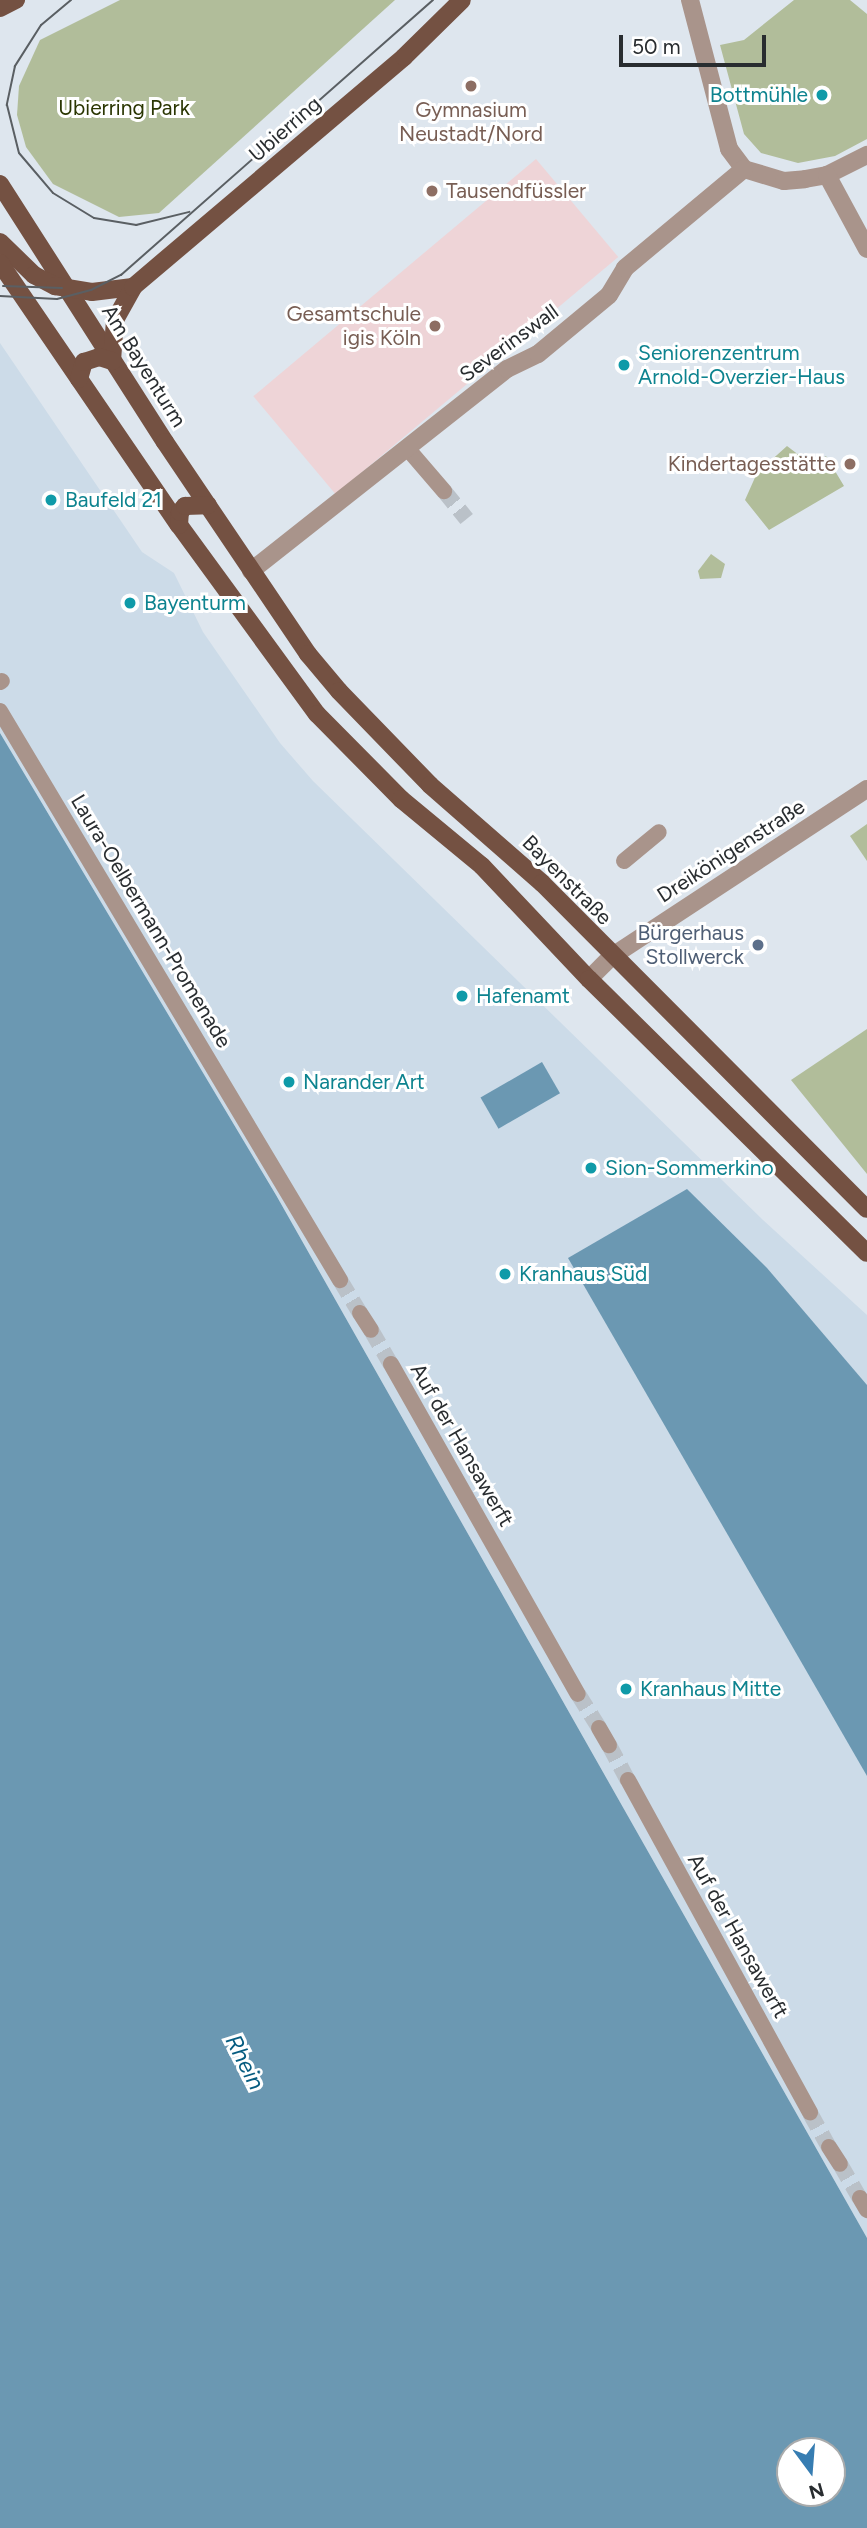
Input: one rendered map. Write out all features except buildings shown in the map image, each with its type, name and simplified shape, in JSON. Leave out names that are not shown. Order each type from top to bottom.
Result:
[{"type":"main road","points":[[0,8],[16,0]]},
{"type":"main road","name":"Ubierring","points":[[112,361],[115,320],[133,286],[404,57],[462,0]]},
{"type":"main road","name":"Am Bayenturm","points":[[0,184],[112,361],[251,571]]},
{"type":"main road","points":[[0,242],[45,282],[92,292],[133,286]]},
{"type":"main road","points":[[0,263],[31,313],[179,525],[317,714],[353,752],[482,866],[589,979],[867,1253]]},
{"type":"main road","points":[[79,379],[84,362],[99,357],[112,361]]},
{"type":"main road","points":[[179,525],[180,512],[185,506],[194,502],[208,505]]},
{"type":"main road","name":"Bayenstraße","points":[[251,571],[339,691],[430,785],[542,883],[611,957],[867,1209]]},
{"type":"street","points":[[690,0],[729,149],[744,169],[784,181],[827,175],[867,155]]},
{"type":"street","name":"Severinswall","points":[[251,571],[507,369],[538,355],[609,295],[625,268],[744,169]]},
{"type":"street","points":[[827,175],[867,249]]},
{"type":"street","points":[[407,448],[444,491]]},
{"type":"street","name":"Laura-Oelbermann-Promenade","points":[[0,711],[340,1280]]},
{"type":"street","name":"Dreikönigenstraße","points":[[589,979],[611,957],[867,789]]},
{"type":"street","points":[[624,861],[659,832]]},
{"type":"street","points":[[360,1314],[370,1331]]},
{"type":"street","name":"Auf der Hansawerft","points":[[391,1364],[578,1694]]},
{"type":"street","points":[[599,1728],[608,1745]]},
{"type":"street","name":"Auf der Hansawerft","points":[[628,1780],[810,2113]]},
{"type":"street","points":[[829,2147],[840,2164]]},
{"type":"shaded area","name":"Gesamtschule igis Köln","points":[[536,159],[618,257],[336,494],[253,396]]},
{"type":"shaded area","points":[[0,343],[142,552],[174,573],[203,632],[280,743],[313,781],[763,1220],[867,1315],[867,2238],[276,1195],[0,733]]},
{"type":"green space","name":"Ubierring Park","points":[[120,0],[395,0],[159,213],[119,217],[53,184],[26,147],[17,115],[19,86],[40,40]]},
{"type":"green space","points":[[794,0],[850,0],[867,14],[867,139],[835,156],[798,163],[761,153],[744,134],[720,45],[744,40]]},
{"type":"green space","points":[[787,446],[812,465],[826,456],[844,486],[769,530],[745,500],[757,473]]},
{"type":"green space","points":[[711,554],[725,564],[721,578],[700,579],[698,571]]},
{"type":"green space","points":[[867,824],[867,861],[850,836]]},
{"type":"green space","points":[[867,1029],[867,1174],[791,1080]]},
{"type":"water","name":"Rhein","points":[[0,733],[276,1195],[867,2238],[867,2528],[0,2528]]},
{"type":"water","points":[[542,1062],[560,1093],[499,1129],[481,1098]]},
{"type":"water","points":[[687,1189],[767,1268],[867,1385],[867,1776],[568,1258]]},
{"type":"tunnel","points":[[444,491],[467,519]]},
{"type":"tunnel","points":[[340,1280],[360,1313]]},
{"type":"tunnel","points":[[371,1330],[391,1364]]},
{"type":"tunnel","points":[[578,1694],[599,1728]]},
{"type":"tunnel","points":[[609,1745],[628,1780]]},
{"type":"tunnel","points":[[810,2113],[829,2147]]},
{"type":"tunnel","points":[[840,2164],[860,2198]]},
{"type":"tram line","points":[[71,0],[41,25],[15,66],[7,105],[19,153],[53,193],[94,218],[136,225],[189,212]]},
{"type":"tram line","points":[[0,296],[57,299],[91,290],[121,275],[433,0]]},
{"type":"tram line","points":[[3,286],[62,288]]},
{"type":"place","name":"Gymnasium Neustadt/Nord","points":[[471,86]]},
{"type":"place","name":"Bottmühle","points":[[822,95]]},
{"type":"place","name":"Tausendfüssler","points":[[432,191]]},
{"type":"place","name":"Gesamtschule igis Köln","points":[[435,326]]},
{"type":"place","name":"Seniorenzentrum Arnold-Overzier-Haus","points":[[624,365]]},
{"type":"place","name":"Kindertagesstätte","points":[[850,464]]},
{"type":"place","name":"Baufeld 21","points":[[51,500]]},
{"type":"place","name":"Bayenturm","points":[[130,603]]},
{"type":"place","name":"Bürgerhaus Stollwerck","points":[[758,945]]},
{"type":"place","name":"Hafenamt","points":[[462,996]]},
{"type":"place","name":"Narander Art","points":[[289,1082]]},
{"type":"place","name":"Sion-Sommerkino","points":[[591,1168]]},
{"type":"place","name":"Kranhaus Süd","points":[[505,1274]]},
{"type":"place","name":"Kranhaus Mitte","points":[[626,1689]]}]
